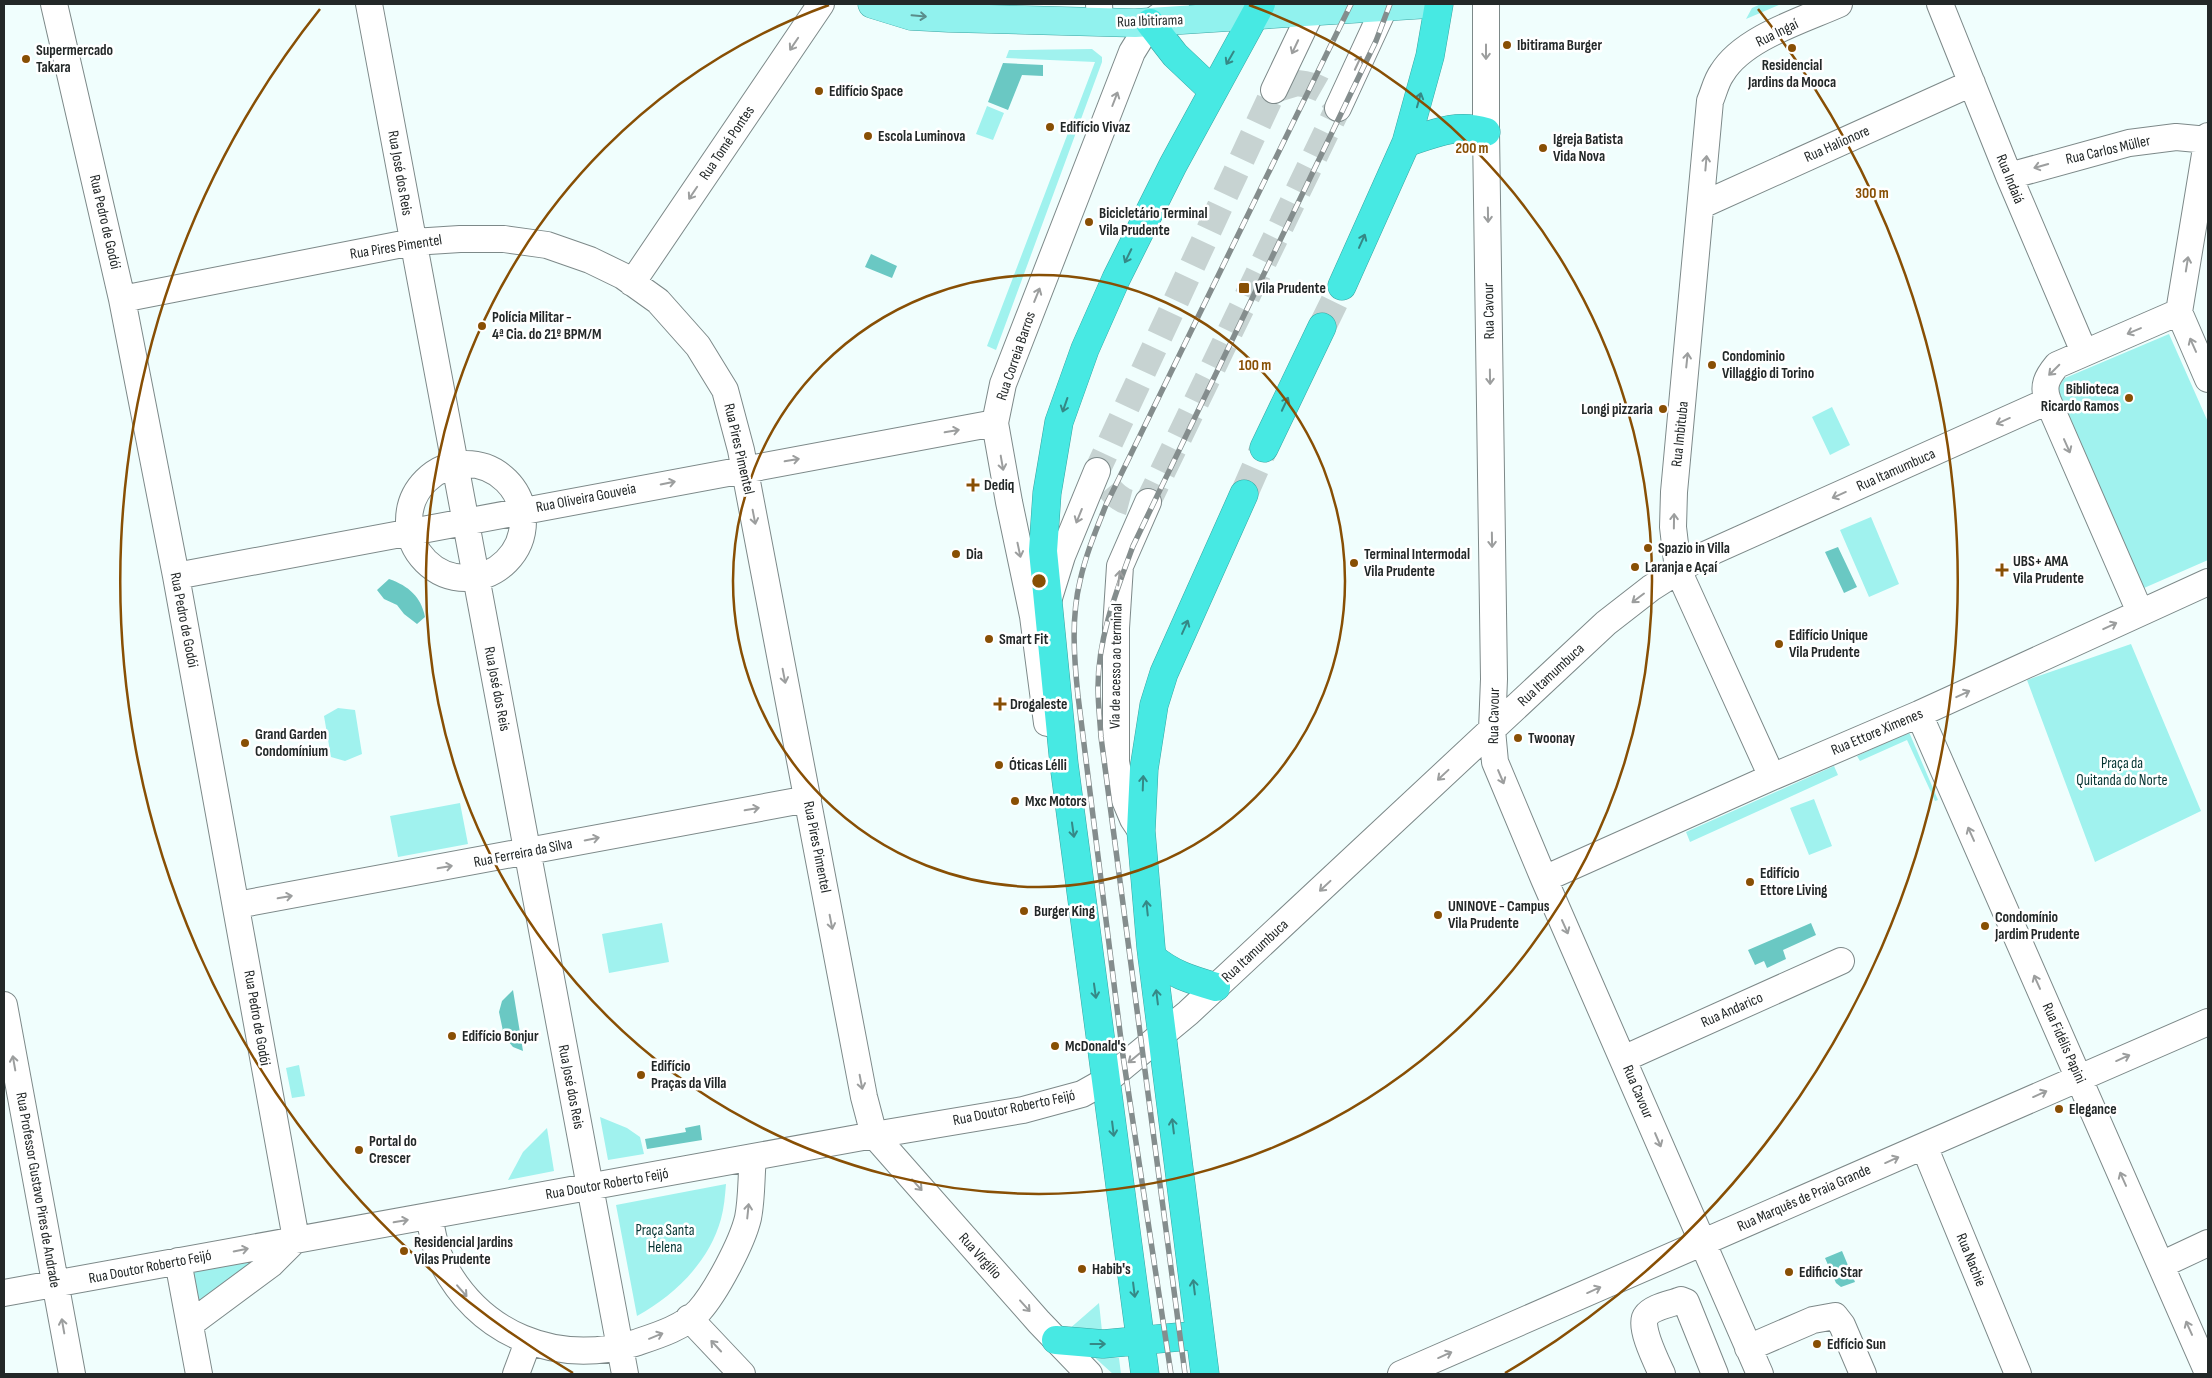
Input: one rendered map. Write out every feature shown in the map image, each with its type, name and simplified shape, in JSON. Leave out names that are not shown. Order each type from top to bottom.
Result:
[{"type":"highway","points":[[1342,286],[1406,143],[1430,56],[1439,4]]},
{"type":"highway","points":[[1145,1374],[1064,764],[1046,604],[1043,541],[1047,493],[1059,422],[1085,349],[1116,279],[1212,90],[1258,10]]},
{"type":"highway","points":[[1150,23],[1175,55],[1212,90]]},
{"type":"highway","points":[[1406,143],[1457,127],[1472,128],[1486,132]]},
{"type":"highway","points":[[1264,448],[1322,326]]},
{"type":"highway","points":[[1205,1374],[1152,957],[1141,832],[1144,769],[1154,706],[1164,673],[1244,494]]},
{"type":"highway","points":[[1152,957],[1174,973],[1216,987]]},
{"type":"highway","points":[[1056,1340],[1104,1344],[1200,1335]]},
{"type":"main road","name":"Rua Ibitirama","points":[[872,4],[911,16],[950,18],[1099,13],[1150,23],[1258,10],[1429,4]]},
{"type":"street","name":"Rua Pedro de Godói","points":[[54,4],[122,299],[237,905],[296,1239]]},
{"type":"street","name":"Rua José dos Reis","points":[[369,4],[625,1374]]},
{"type":"street","name":"Rua Tomé Pontes","points":[[632,283],[821,4]]},
{"type":"street","points":[[1150,23],[1176,4]]},
{"type":"street","name":"Rua Cavour","points":[[1486,4],[1486,132],[1494,679],[1492,730],[1496,764],[1544,879],[1760,1374]]},
{"type":"street","name":"Rua Ingaí","points":[[1721,73],[1736,56],[1762,38],[1839,4]]},
{"type":"street","name":"Rua Indaiá","points":[[1940,4],[2009,176],[2084,352]]},
{"type":"street","points":[[1338,108],[1386,6]]},
{"type":"street","points":[[1274,90],[1313,8]]},
{"type":"street","name":"Rua Correia Barros","points":[[1064,764],[1050,745],[1033,616],[1009,502],[996,423],[1003,384],[1019,340],[1132,52],[1150,23]]},
{"type":"street","name":"Rua Imbituba","points":[[1721,73],[1710,101],[1702,205],[1674,492],[1673,527],[1678,570],[1772,777]]},
{"type":"street","name":"Rua Halionore","points":[[1702,205],[1972,83]]},
{"type":"street","name":"Rua Carlos Müller","points":[[2009,176],[2129,143],[2176,137],[2208,139]]},
{"type":"street","points":[[2208,139],[2179,312],[2208,379]]},
{"type":"street","name":"Rua Pires Pimentel","points":[[122,299],[413,242],[460,238],[504,239],[547,245],[590,260],[623,276],[658,302],[698,346],[725,390],[733,417],[808,798],[864,1097],[874,1135]]},
{"type":"street","points":[[2140,612],[2048,401],[2045,386],[2048,376],[2057,365],[2179,312]]},
{"type":"street","name":"Rua Itamumbuca","points":[[1107,1080],[1162,1036],[1216,987],[1606,623],[1678,570],[1698,558],[2048,401]]},
{"type":"street","name":"Rua Oliveira Gouveia","points":[[176,576],[996,423]]},
{"type":"street","points":[[455,465],[476,465],[497,472],[513,489],[522,510],[523,526],[519,542],[511,556],[500,568],[476,578],[452,577],[436,571],[424,561],[414,547],[409,532],[409,515],[413,499],[420,485],[432,474],[455,465]]},
{"type":"street","points":[[1046,604],[1062,556],[1097,471]]},
{"type":"street","name":"Via de acesso ao terminal","points":[[1141,832],[1122,793],[1116,762],[1116,628],[1120,566],[1148,502]]},
{"type":"street","name":"Rua Ettore Ximenes","points":[[1544,879],[1918,714],[2140,612],[2206,590]]},
{"type":"street","name":"Rua Fidélis Papini","points":[[1918,714],[2208,1373]]},
{"type":"street","name":"Rua Ferreira da Silva","points":[[237,905],[808,798]]},
{"type":"street","name":"Rua Andarico","points":[[1623,1059],[1841,961]]},
{"type":"street","name":"Rua Professor Gustavo Pires de Andrade","points":[[4,1005],[72,1374]]},
{"type":"street","name":"Rua Marquês de Praia Grande","points":[[1415,1371],[1702,1242],[2208,1022]]},
{"type":"street","name":"Rua Doutor Roberto Feijó","points":[[4,1293],[1054,1103],[1082,1094],[1107,1080]]},
{"type":"street","points":[[894,1158],[919,1127]]},
{"type":"street","name":"Rua Virgílio","points":[[874,1135],[1056,1340],[1089,1374]]},
{"type":"street","name":"Rua Nachie","points":[[1924,1146],[2018,1374]]},
{"type":"street","points":[[429,1216],[440,1258],[456,1283],[479,1311],[508,1332],[528,1342],[557,1348],[589,1351],[620,1347],[654,1338],[698,1312],[734,1256],[748,1218],[753,1157]]},
{"type":"street","points":[[190,1324],[272,1264],[296,1239]]},
{"type":"street","points":[[2161,1265],[2208,1243]]},
{"type":"street","points":[[178,1261],[199,1374]]},
{"type":"street","points":[[1662,1374],[1644,1330],[1643,1321],[1646,1315],[1683,1300],[1686,1302],[1715,1374]]},
{"type":"street","points":[[1691,1315],[1727,1300]]},
{"type":"street","points":[[1748,1348],[1813,1320],[1835,1316],[1842,1325],[1863,1374]]},
{"type":"street","points":[[689,1318],[742,1374]]},
{"type":"street","points":[[516,1374],[528,1342]]},
{"type":"green space","points":[[1761,4],[1781,4],[1746,19],[1752,8]]},
{"type":"green space","points":[[1092,49],[1102,57],[1102,62],[996,350],[987,346],[1095,62],[1006,58],[1009,50]]},
{"type":"green space","points":[[987,106],[1004,113],[993,140],[976,134]]},
{"type":"green space","points":[[2169,334],[2208,422],[2208,560],[2144,588],[2058,397],[2058,387],[2065,378]]},
{"type":"green space","points":[[1832,407],[1850,445],[1830,455],[1812,417]]},
{"type":"green space","points":[[1871,517],[1899,584],[1869,597],[1840,530]]},
{"type":"green space","name":"Praça da Quitanda do Norte","points":[[2131,644],[2201,811],[2095,862],[2027,680]]},
{"type":"green space","points":[[338,708],[355,710],[362,754],[345,761],[331,757],[324,716]]},
{"type":"green space","points":[[1909,732],[1938,800],[1935,801],[1907,740],[1860,761],[1857,756]]},
{"type":"green space","points":[[1834,766],[1838,775],[1690,842],[1686,832]]},
{"type":"green space","points":[[1814,799],[1832,846],[1809,855],[1790,808]]},
{"type":"green space","points":[[460,803],[468,844],[398,857],[390,816]]},
{"type":"green space","points":[[662,923],[669,962],[609,973],[602,934]]},
{"type":"green space","points":[[299,1065],[305,1096],[292,1098],[286,1068]]},
{"type":"green space","points":[[600,1117],[627,1128],[640,1137],[644,1154],[608,1160]]},
{"type":"green space","points":[[547,1128],[554,1171],[508,1180],[523,1152]]},
{"type":"green space","name":"Praça Santa Helena","points":[[726,1184],[724,1206],[716,1235],[699,1263],[677,1287],[651,1308],[637,1316],[616,1205]]},
{"type":"green space","points":[[273,1253],[194,1308],[187,1270]]},
{"type":"green space","points":[[1099,1303],[1102,1331],[1068,1330]]},
{"type":"green space","points":[[1093,1356],[1119,1358],[1121,1374],[1113,1374]]},
{"type":"shaded area","points":[[1003,63],[1043,65],[1043,76],[1022,75],[1008,110],[988,102]]},
{"type":"shaded area","points":[[871,254],[897,266],[892,278],[865,267]]},
{"type":"shaded area","points":[[1838,547],[1857,587],[1844,593],[1825,552]]},
{"type":"shaded area","points":[[389,579],[408,589],[417,598],[425,617],[417,624],[404,614],[397,605],[384,599],[377,590]]},
{"type":"shaded area","points":[[1811,923],[1816,935],[1783,950],[1786,959],[1767,968],[1764,961],[1755,965],[1748,950]]},
{"type":"shaded area","points":[[513,990],[523,1051],[513,1047],[504,1036],[499,1012],[502,1001]]},
{"type":"shaded area","points":[[700,1125],[702,1140],[647,1149],[645,1139],[686,1132],[685,1128]]},
{"type":"shaded area","points":[[1842,1251],[1855,1282],[1841,1287],[1836,1283],[1825,1258]]},
{"type":"tunnel","points":[[1297,83],[1310,85],[1326,92],[1338,108],[1148,502],[1131,503],[1124,501],[1112,491],[1097,471],[1274,90],[1297,83]]},
{"type":"tunnel","points":[[1322,327],[1342,286]]},
{"type":"tunnel","points":[[1244,494],[1264,448]]},
{"type":"railway","points":[[1171,1374],[1123,1056],[1078,696],[1075,667],[1075,609],[1082,571],[1106,505],[1351,4]]},
{"type":"railway","points":[[1185,1374],[1101,737],[1098,687],[1101,651],[1109,615],[1133,546],[1376,41],[1390,4]]},
{"type":"place","name":"Ibitirama Burger","points":[[1507,45]]},
{"type":"place","name":"Residencial Jardins da Mooca","points":[[1792,48]]},
{"type":"place","name":"Supermercado Takara","points":[[26,59]]},
{"type":"place","name":"Edifício Space","points":[[819,91]]},
{"type":"place","name":"Edifício Vivaz","points":[[1050,127]]},
{"type":"place","name":"Escola Luminova","points":[[868,136]]},
{"type":"place","name":"Igreja Batista Vida Nova","points":[[1543,148]]},
{"type":"place","name":"Bicicletário Terminal Vila Prudente","points":[[1089,222]]},
{"type":"place","name":"Vila Prudente","points":[[1244,288]]},
{"type":"place","name":"Polícia Militar - 4ª Cia. do 21º BPM/M","points":[[482,326]]},
{"type":"place","name":"Condominio Villaggio di Torino","points":[[1712,365]]},
{"type":"place","name":"Biblioteca Ricardo Ramos","points":[[2129,398]]},
{"type":"place","name":"Longi pizzaria","points":[[1663,409]]},
{"type":"place","name":"Dediq","points":[[973,485]]},
{"type":"place","name":"Spazio in Villa","points":[[1648,548]]},
{"type":"place","name":"Dia","points":[[956,554]]},
{"type":"place","name":"Terminal Intermodal Vila Prudente","points":[[1354,563]]},
{"type":"place","name":"Laranja e Açaí","points":[[1635,567]]},
{"type":"place","name":"UBS+ AMA Vila Prudente","points":[[2002,570]]},
{"type":"place","name":"Smart Fit","points":[[989,639]]},
{"type":"place","name":"Edifício Unique Vila Prudente","points":[[1779,644]]},
{"type":"place","name":"Drogaleste","points":[[1000,704]]},
{"type":"place","name":"Twoonay","points":[[1518,738]]},
{"type":"place","name":"Grand Garden Condomínium","points":[[245,743]]},
{"type":"place","name":"Óticas Lélli","points":[[999,765]]},
{"type":"place","name":"Mxc Motors","points":[[1015,801]]},
{"type":"place","name":"Edifício Ettore Living","points":[[1750,882]]},
{"type":"place","name":"Burger King","points":[[1024,911]]},
{"type":"place","name":"UNINOVE - Campus Vila Prudente","points":[[1438,915]]},
{"type":"place","name":"Condomínio Jardim Prudente","points":[[1985,926]]},
{"type":"place","name":"Edifício Bonjur","points":[[452,1036]]},
{"type":"place","name":"McDonald's","points":[[1055,1046]]},
{"type":"place","name":"Edifício Praças da Villa","points":[[641,1075]]},
{"type":"place","name":"Elegance","points":[[2059,1109]]},
{"type":"place","name":"Portal do Crescer","points":[[359,1150]]},
{"type":"place","name":"Residencial Jardins Vilas Prudente","points":[[404,1251]]},
{"type":"place","name":"Habib's","points":[[1082,1269]]},
{"type":"place","name":"Edificio Star","points":[[1789,1272]]},
{"type":"place","name":"Edfício Sun","points":[[1817,1344]]}]
